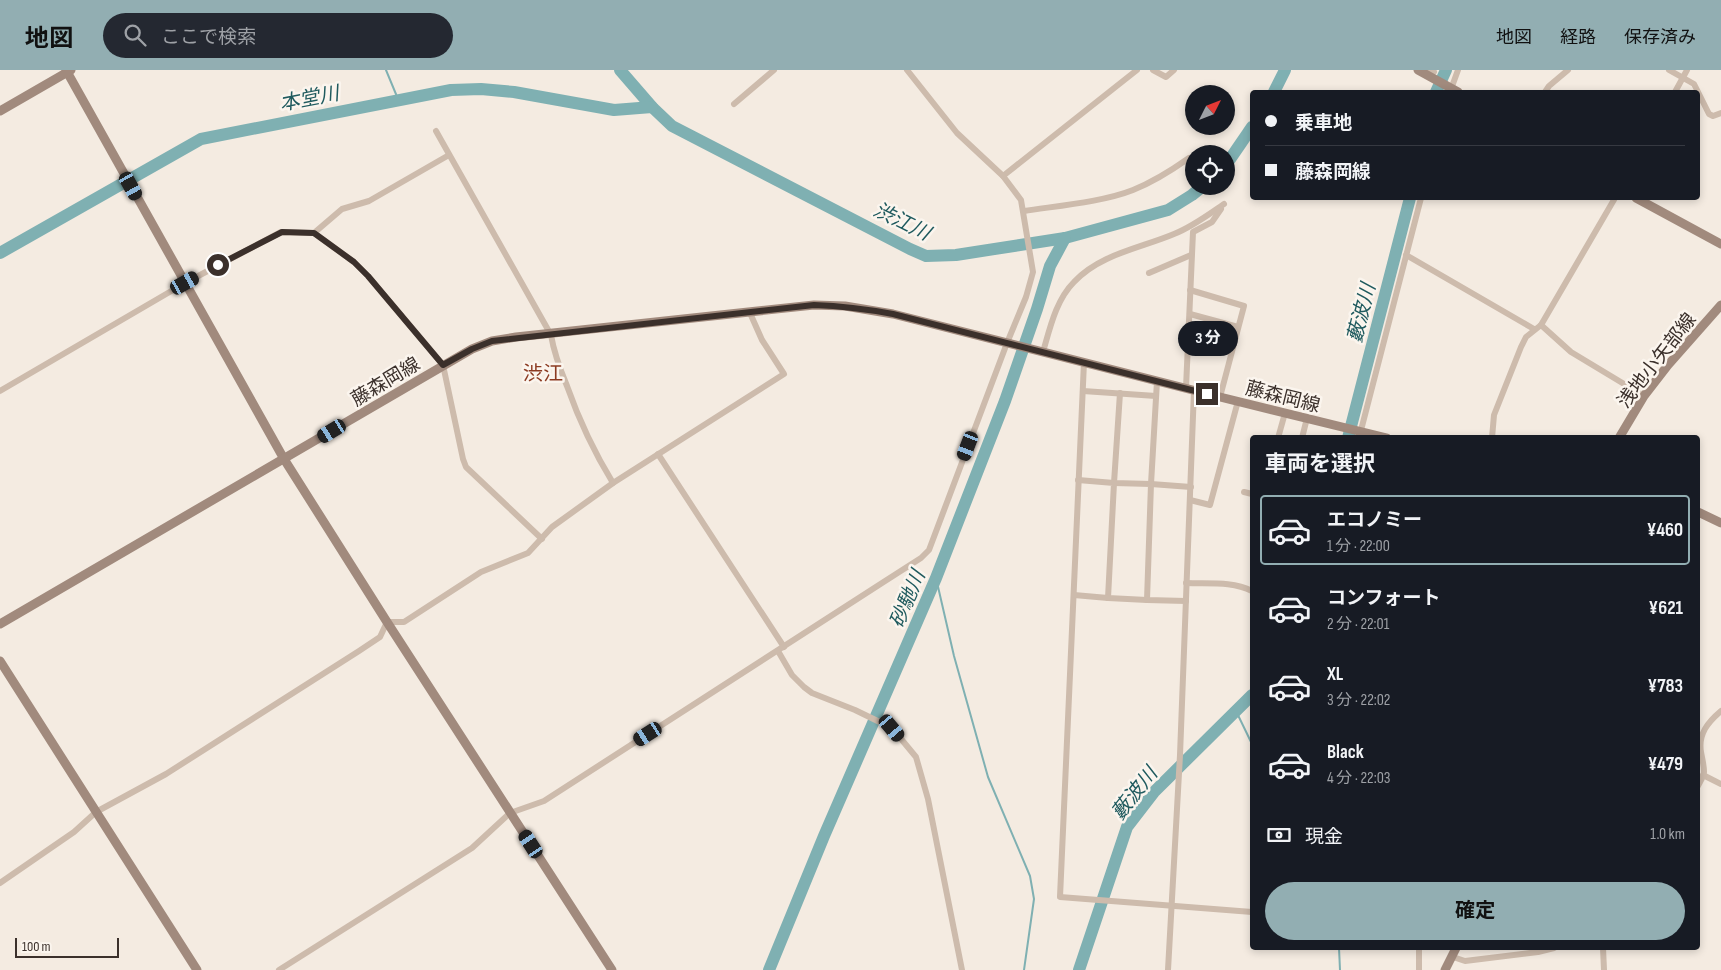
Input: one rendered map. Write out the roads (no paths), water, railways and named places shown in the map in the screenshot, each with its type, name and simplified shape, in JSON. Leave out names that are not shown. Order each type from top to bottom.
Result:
[{"type":"main road","points":[[1418,70],[1433,73],[1451,90]]},
{"type":"main road","points":[[0,111],[68,71],[284,459],[612,970]]},
{"type":"main road","points":[[1640,200],[1721,244]]},
{"type":"main road","name":"藤森岡線","points":[[0,624],[443,365],[472,349],[492,341],[814,305],[845,306],[893,314],[1307,418],[1360,435]]},
{"type":"main road","name":"浅地小矢部線","points":[[1621,435],[1644,396],[1668,365],[1721,305]]},
{"type":"main road","points":[[1700,513],[1721,523]]},
{"type":"main road","points":[[0,661],[197,970]]},
{"type":"main road","points":[[1445,970],[1454,952]]},
{"type":"street","points":[[734,104],[774,70]]},
{"type":"street","points":[[279,970],[472,848],[510,813],[544,801],[778,651],[920,558],[929,550],[1026,297],[1033,272],[1021,200],[1003,176],[957,133],[907,70]]},
{"type":"street","points":[[1003,176],[1137,70]]},
{"type":"street","points":[[1153,70],[1166,77],[1174,70]]},
{"type":"street","points":[[1451,90],[1458,70]]},
{"type":"street","points":[[1546,90],[1568,70]]},
{"type":"street","points":[[1669,70],[1694,84],[1697,90]]},
{"type":"street","points":[[1676,90],[1688,70]]},
{"type":"street","points":[[1700,96],[1709,114],[1713,116],[1721,113]]},
{"type":"street","points":[[436,132],[551,335],[556,358],[579,420],[596,456],[613,483]]},
{"type":"street","points":[[314,233],[342,210],[369,201],[449,155]]},
{"type":"street","points":[[1024,211],[1104,198],[1132,190],[1185,161]]},
{"type":"street","points":[[1360,435],[1420,200]]},
{"type":"street","points":[[1492,435],[1494,415],[1526,337],[1541,324],[1614,200]]},
{"type":"street","points":[[1043,352],[1051,324],[1061,300],[1074,282],[1093,266],[1120,253],[1176,234],[1224,204],[1212,222],[1193,232],[1191,255],[1191,486],[1180,756],[1170,906],[1168,970]]},
{"type":"street","points":[[0,391],[185,283],[278,233],[285,231],[314,233],[354,262],[368,276],[443,365],[466,467],[542,539]]},
{"type":"street","points":[[1149,273],[1191,255]]},
{"type":"street","points":[[1406,255],[1534,329]]},
{"type":"street","points":[[1190,290],[1244,306],[1220,397]]},
{"type":"street","points":[[0,883],[74,832],[96,812],[166,774],[380,637],[387,622],[404,622],[481,572],[528,553],[552,527],[613,483],[784,374],[762,340],[750,313]]},
{"type":"street","points":[[1190,314],[1238,327]]},
{"type":"street","points":[[1541,324],[1570,352],[1644,396]]},
{"type":"street","points":[[1084,362],[1060,897],[1250,912]]},
{"type":"street","points":[[1147,600],[1157,381]]},
{"type":"street","points":[[1083,391],[1156,396]]},
{"type":"street","points":[[1108,598],[1120,394]]},
{"type":"street","points":[[1190,500],[1210,505],[1238,401]]},
{"type":"street","points":[[1279,435],[1285,413]]},
{"type":"street","points":[[1303,435],[1307,418]]},
{"type":"street","points":[[658,454],[784,647]]},
{"type":"street","points":[[1078,480],[1191,486]]},
{"type":"street","points":[[1244,492],[1250,494]]},
{"type":"street","points":[[1186,584],[1231,584],[1244,586],[1250,590]]},
{"type":"street","points":[[1074,595],[1186,601]]},
{"type":"street","points":[[778,651],[792,675],[804,687],[892,728],[916,757],[928,799],[962,970]]},
{"type":"street","points":[[1700,782],[1704,774],[1700,747],[1701,737],[1708,723],[1721,711]]},
{"type":"street","points":[[1700,771],[1721,784]]},
{"type":"street","points":[[1419,950],[1419,970]]},
{"type":"street","points":[[1454,952],[1465,961],[1546,950]]},
{"type":"street","points":[[1604,950],[1604,968],[1612,970]]},
{"type":"waterway","points":[[386,70],[398,99]]},
{"type":"waterway","name":"渋江川","points":[[620,70],[652,107],[672,126],[926,256],[956,255],[1065,238],[1168,210],[1192,195]]},
{"type":"waterway","name":"渋江川","points":[[1275,90],[1285,70]]},
{"type":"waterway","name":"藪波川","points":[[1437,90],[1446,70]]},
{"type":"waterway","name":"本堂川","points":[[0,253],[201,139],[451,90],[481,89],[514,92],[614,110],[652,107]]},
{"type":"waterway","name":"渋江川","points":[[1235,152],[1250,130]]},
{"type":"waterway","name":"藪波川","points":[[1349,435],[1409,200]]},
{"type":"waterway","name":"砂馳川","points":[[769,970],[824,836],[936,578],[1005,401],[1050,266],[1065,238]]},
{"type":"waterway","points":[[936,578],[954,656],[988,777],[1030,876],[1034,899],[1024,970]]},
{"type":"waterway","name":"藪波川","points":[[1079,970],[1127,827],[1154,792],[1250,697]]},
{"type":"waterway","points":[[1236,711],[1250,740]]},
{"type":"waterway","points":[[1339,950],[1340,970]]},
{"type":"district","name":"渋江","points":[[543,373]]}]
